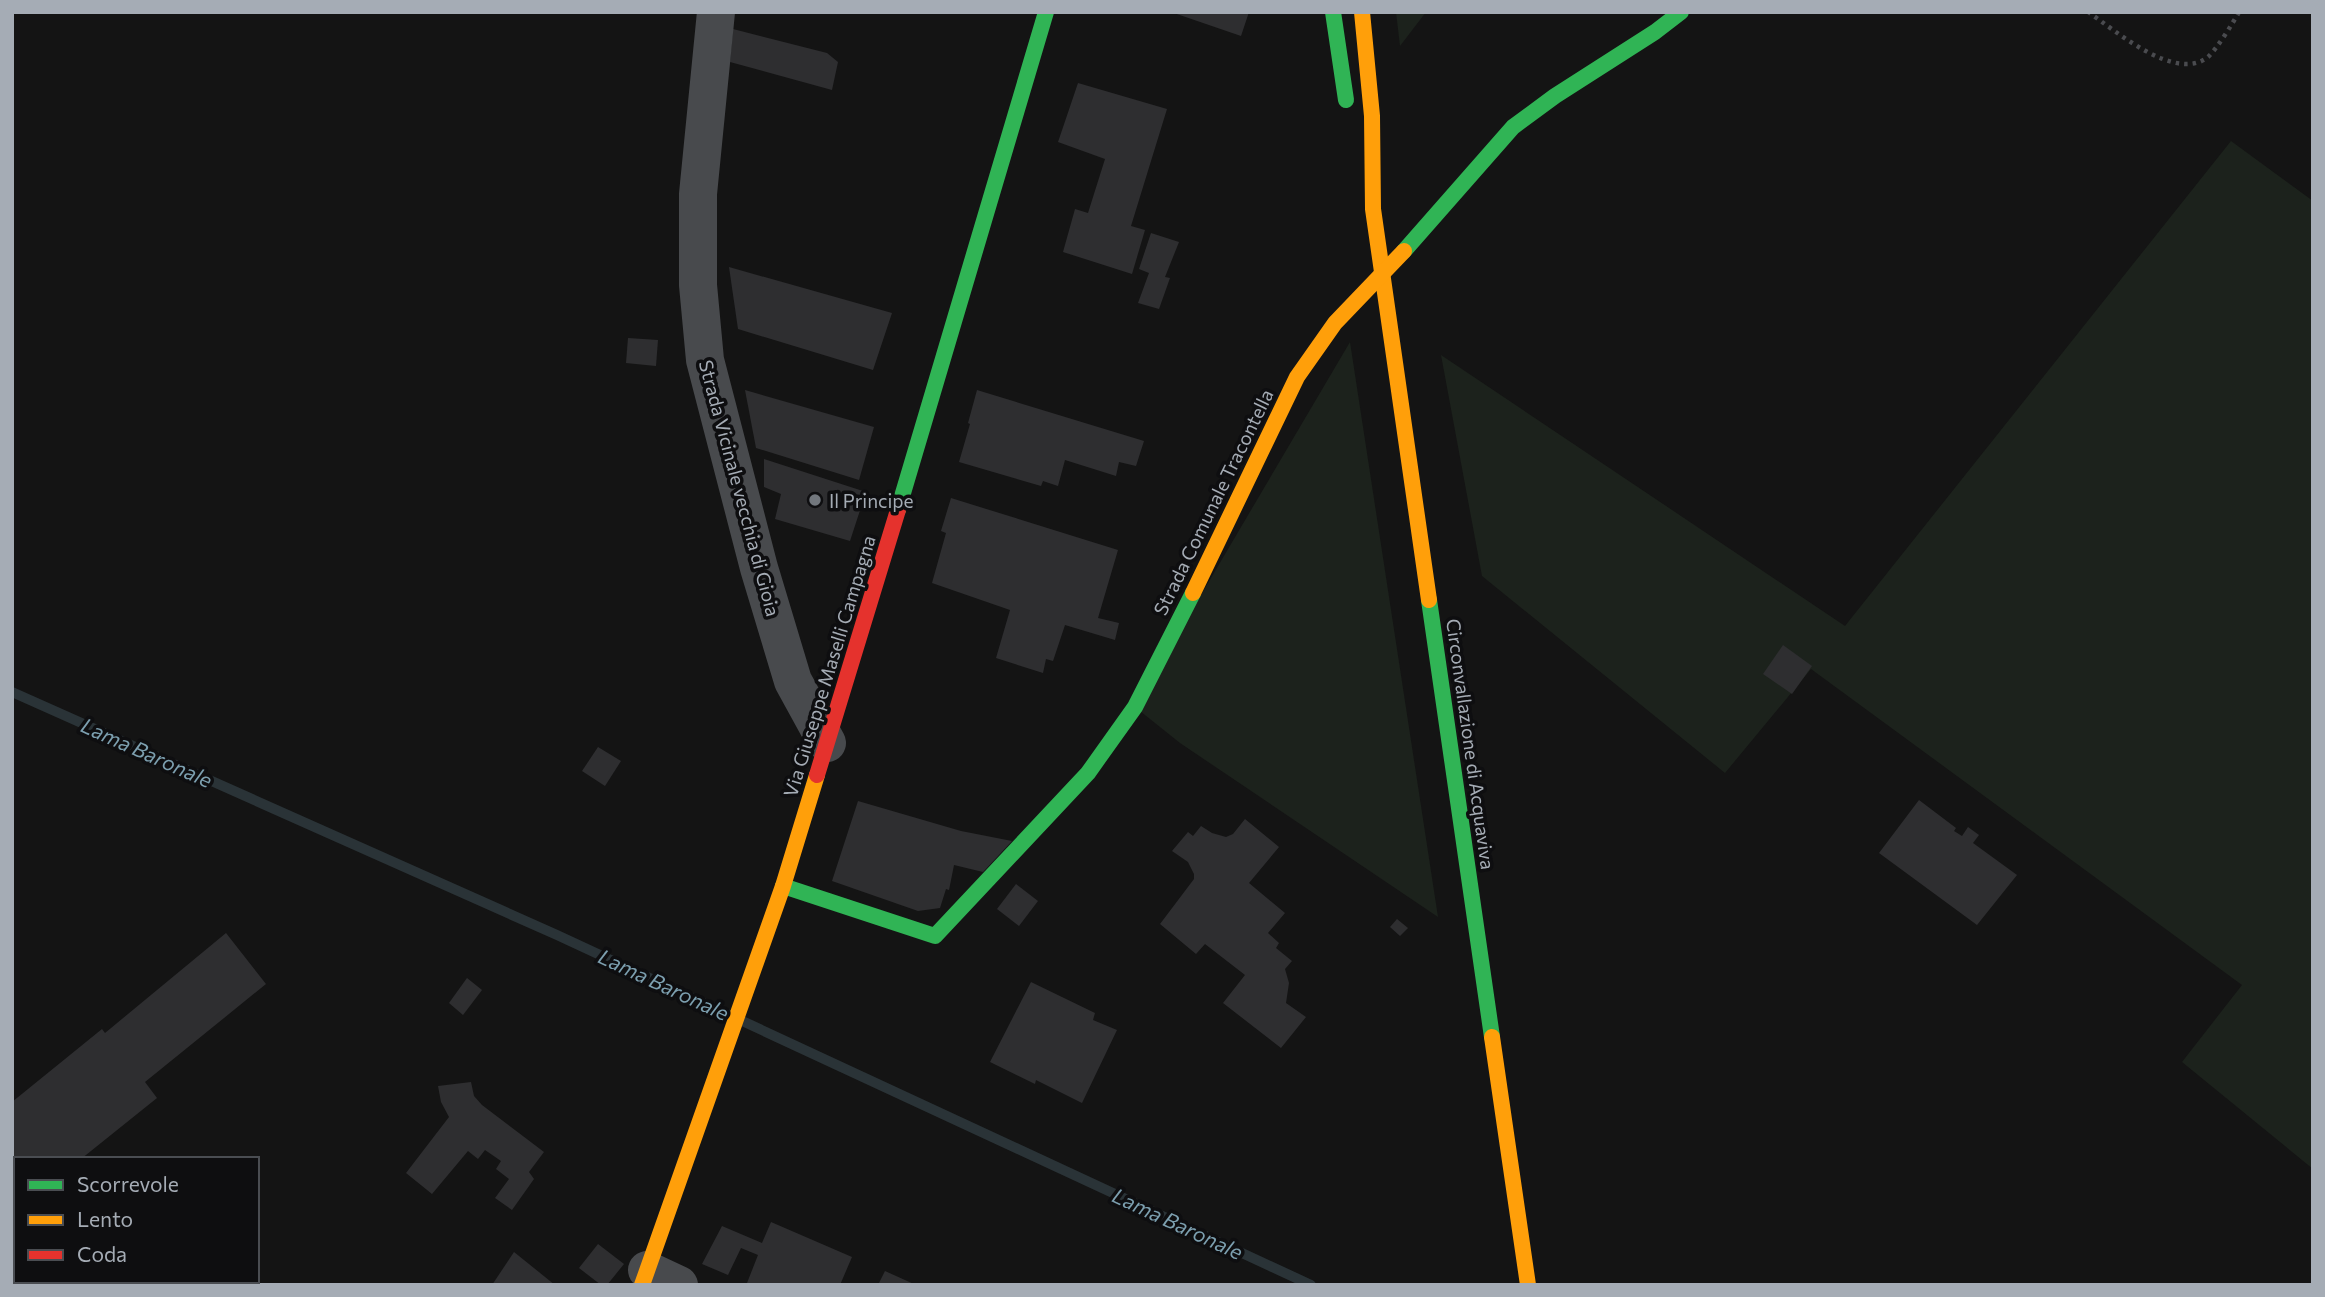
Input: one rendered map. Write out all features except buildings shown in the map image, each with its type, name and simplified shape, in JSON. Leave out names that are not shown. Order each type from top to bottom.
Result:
[{"type":"street","name":"Strada Vicinale vecchia di Gioia","points":[[716,12],[698,194],[698,285],[705,360],[759,568],[793,681],[827,743]]},
{"type":"street","name":"Via Giuseppe Maselli Campagna","points":[[656,1280],[729,1041],[783,886],[827,743],[1046,12]]},
{"type":"street","points":[[1333,12],[1349,115]]},
{"type":"street","points":[[1362,12],[1372,116],[1373,209]]},
{"type":"street","name":"Strada Comunale Tracontella","points":[[783,886],[935,936],[1088,773],[1135,707],[1218,545],[1297,377],[1335,323],[1411,243],[1513,127],[1681,12]]},
{"type":"street","points":[[1355,152],[1373,209]]},
{"type":"street","name":"Circonvallazione di Acquaviva","points":[[1373,209],[1528,1285]]},
{"type":"path","points":[[2088,12],[2157,58],[2186,65],[2207,57],[2239,12]]},
{"type":"shaded area","points":[[1396,12],[1426,12],[1400,46]]},
{"type":"shaded area","points":[[2231,141],[2313,201],[2313,1169],[2182,1062],[2242,985],[1811,669],[1725,773],[1482,576],[1441,355],[1845,626]]},
{"type":"shaded area","points":[[1350,342],[1438,917],[1180,743],[1135,707]]},
{"type":"waterway","name":"Lama Baronale","points":[[12,692],[557,935],[1311,1285]]},
{"type":"traffic: fast","points":[[898,510],[1046,12]]},
{"type":"traffic: fast","points":[[1333,12],[1346,100]]},
{"type":"traffic: fast","points":[[1404,251],[1513,127],[1681,12]]},
{"type":"traffic: fast","points":[[783,886],[935,936],[1088,773],[1135,707],[1193,593]]},
{"type":"traffic: fast","points":[[1429,600],[1492,1037]]},
{"type":"traffic: slow","points":[[1362,12],[1372,116],[1373,209],[1429,600]]},
{"type":"traffic: slow","points":[[1193,593],[1297,377],[1335,323],[1404,251]]},
{"type":"traffic: slow","points":[[642,1285],[783,886],[817,775]]},
{"type":"traffic: slow","points":[[1492,1037],[1528,1285]]},
{"type":"traffic: jam","points":[[817,775],[898,510]]},
{"type":"place","name":"Il Principe","points":[[815,500]]}]
